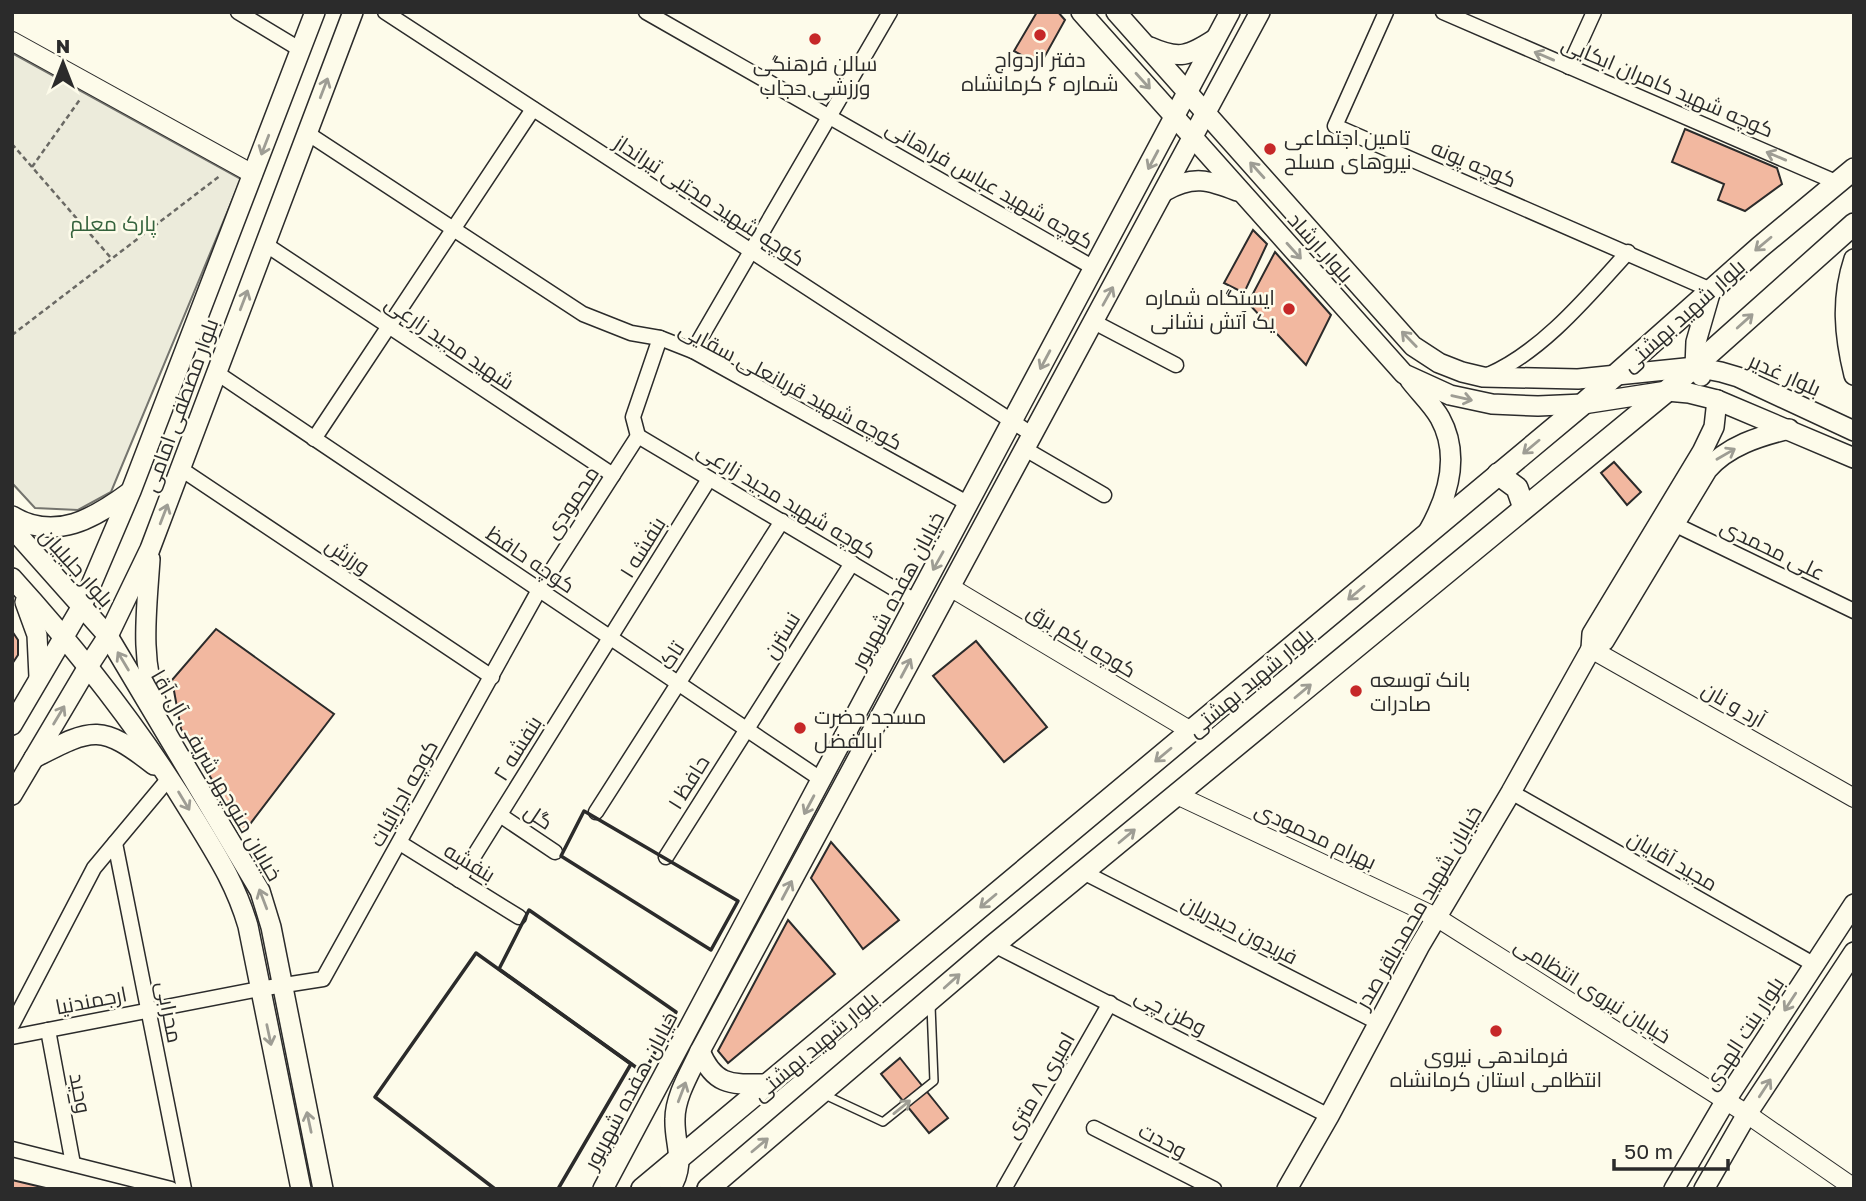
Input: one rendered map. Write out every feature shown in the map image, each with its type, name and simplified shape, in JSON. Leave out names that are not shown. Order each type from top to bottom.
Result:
[{"type":"main road","name":"بلوار مصطفی امامی","points":[[12,726],[82,606],[131,491],[315,12]]},
{"type":"main road","name":"بلوار مصطفی امامی","points":[[12,795],[108,636],[150,550],[352,12]]},
{"type":"main road","name":"بلوار ارشاد","points":[[1081,12],[1405,374],[1450,395],[1479,401],[1538,406],[1583,404],[1667,391],[1717,400]]},
{"type":"main road","name":"بلوار ارشاد","points":[[1116,12],[1413,346],[1439,363],[1483,377],[1545,380],[1613,377],[1695,367]]},
{"type":"main road","name":"خیابان هفده شهریور","points":[[603,1189],[1230,12]]},
{"type":"main road","name":"خیابان هفده شهریور","points":[[680,1159],[674,1118],[700,1051],[1259,12]]},
{"type":"main road","points":[[1146,45],[1170,56],[1182,56],[1200,49],[1216,38]]},
{"type":"main road","name":"بلوار شهید بهشتی","points":[[642,1189],[1583,404],[1711,290],[1846,176]]},
{"type":"main road","points":[[1165,191],[1181,182],[1196,180],[1215,182],[1240,192]]},
{"type":"main road","name":"بلوار شهید بهشتی","points":[[708,1189],[994,944],[1667,391],[1854,224]]},
{"type":"main road","points":[[1314,272],[1334,255]]},
{"type":"main road","points":[[1854,259],[1844,295],[1844,311],[1847,346],[1854,375]]},
{"type":"main road","points":[[1711,290],[1696,342],[1695,367],[1717,400],[1854,458]]},
{"type":"main road","name":"بلوار غدیر","points":[[1695,367],[1738,377],[1854,431]]},
{"type":"main road","points":[[1405,374],[1440,417],[1452,457],[1449,485],[1440,512],[1426,534]]},
{"type":"main road","name":"خیابان شهید محمدباقر صدر","points":[[1287,1189],[1436,917],[1511,792],[1591,649],[1592,634],[1702,452],[1714,427],[1717,400]]},
{"type":"main road","name":"خیابان شهید محمدباقر صدر","points":[[1591,649],[1604,641],[1715,460],[1768,434],[1789,429]]},
{"type":"main road","points":[[1498,474],[1517,488],[1524,508]]},
{"type":"main road","points":[[12,516],[22,522],[40,525],[70,525],[84,522],[103,512],[131,491]]},
{"type":"main road","name":"بلوار جلیلیان","points":[[12,528],[108,636]]},
{"type":"main road","points":[[150,550],[147,660],[153,695],[176,749]]},
{"type":"main road","points":[[14,580],[89,665]]},
{"type":"main road","points":[[14,580],[33,618],[37,635],[39,677]]},
{"type":"main road","name":"خیابان منوچهر شریفی آل آقا","points":[[108,636],[260,891],[267,910],[323,1189]]},
{"type":"main road","name":"خیابان منوچهر شریفی آل آقا","points":[[89,665],[170,777],[239,895],[248,926],[301,1189]]},
{"type":"main road","points":[[33,759],[81,735],[98,733],[118,739],[170,777]]},
{"type":"main road","name":"بلوار بنت الهدی","points":[[1674,1189],[1726,1100],[1854,904]]},
{"type":"main road","points":[[1704,1189],[1748,1114],[1854,952]]},
{"type":"main road","points":[[700,1051],[707,1069],[719,1078],[735,1084],[769,1084]]},
{"type":"main road","points":[[670,1189],[680,1159]]},
{"type":"street","points":[[238,12],[301,50]]},
{"type":"street","name":"کوچه شهید مجتبی تیرانداز","points":[[385,12],[1012,422],[1029,442],[1104,495]]},
{"type":"street","name":"کوچه شهید عباس فراهانی","points":[[646,12],[1094,268]]},
{"type":"street","points":[[693,351],[890,12]]},
{"type":"street","name":"کوچه پونه","points":[[1386,12],[1335,126],[1711,290]]},
{"type":"street","name":"کوچه شهید کامران ابکایی","points":[[1443,12],[1569,67],[1846,176]]},
{"type":"street","points":[[1569,67],[1594,12]]},
{"type":"street","points":[[12,41],[253,174]]},
{"type":"street","points":[[314,439],[533,109]]},
{"type":"street","name":"کوچه شهید قربانعلی سقایی","points":[[307,133],[583,314],[631,334],[660,338],[693,351],[969,504]]},
{"type":"street","name":"شهید مجید زارعی","points":[[265,244],[613,475]]},
{"type":"street","points":[[1483,377],[1504,368],[1566,320],[1628,252]]},
{"type":"street","points":[[1094,322],[1176,365]]},
{"type":"street","points":[[638,436],[633,417],[660,338]]},
{"type":"street","name":"کوچه حافظ","points":[[216,373],[822,780]]},
{"type":"street","name":"محمودی","points":[[539,590],[638,436]]},
{"type":"street","name":"کوچه شهید مجید زارعی","points":[[638,436],[915,601]]},
{"type":"street","name":"ورزش","points":[[181,469],[492,677]]},
{"type":"street","name":"بنفشه ۱","points":[[610,638],[709,479]]},
{"type":"street","name":"تاک","points":[[596,812],[782,522]]},
{"type":"street","name":"علی محمدی","points":[[1674,524],[1854,611]]},
{"type":"street","name":"نسترن","points":[[746,729],[852,563]]},
{"type":"street","name":"کوچه یکم برق","points":[[950,587],[1191,731]]},
{"type":"street","name":"کوچه اجرائیات","points":[[281,985],[323,979],[539,590]]},
{"type":"street","name":"بنفشه ۲","points":[[459,880],[610,638]]},
{"type":"street","name":"آرد و نان","points":[[1591,649],[1854,798]]},
{"type":"street","name":"حافظ ۱","points":[[666,857],[746,729]]},
{"type":"street","points":[[12,1025],[94,868],[170,777]]},
{"type":"street","name":"مجید آقایان","points":[[1511,792],[1815,965]]},
{"type":"street","name":"بهرام محمودی","points":[[1177,795],[1436,917]]},
{"type":"street","name":"گل","points":[[500,815],[555,852]]},
{"type":"street","name":"محرابی","points":[[115,843],[184,1189]]},
{"type":"street","name":"بنفشه","points":[[400,843],[519,916]]},
{"type":"street","name":"فریدون حیدریان","points":[[1083,872],[1377,1022]]},
{"type":"street","name":"خیابان نیروی انتظامی","points":[[1436,917],[1748,1114],[1854,1188]]},
{"type":"street","name":"وطن چی","points":[[994,944],[1329,1116]]},
{"type":"street","name":"ارجمندنیا","points":[[12,1037],[281,985]]},
{"type":"street","name":"امیری ۸ متری","points":[[1004,1189],[1110,1003]]},
{"type":"street","name":"وحید","points":[[48,1030],[73,1164]]},
{"type":"street","name":"وحدت","points":[[1094,1128],[1214,1189]]},
{"type":"street","points":[[12,1149],[171,1189]]},
{"type":"lane","points":[[821,1093],[883,1122],[934,1081],[930,1001]]},
{"type":"path","points":[[32,167],[91,84]]},
{"type":"path","points":[[12,144],[112,258]]},
{"type":"path","points":[[12,335],[235,164]]},
{"type":"green space","name":"پارک معلم","points":[[12,53],[241,179],[111,492],[78,510],[35,508],[12,483]]},
{"type":"building","name":"دفتر ازدواج شماره ۶ کرمانشاه","points":[[1037,12],[1058,12],[1065,20],[1040,65],[1014,51]]},
{"type":"building","points":[[1685,129],[1777,168],[1782,184],[1745,211],[1718,200],[1724,184],[1672,162]]},
{"type":"building","points":[[1253,230],[1267,244],[1244,293],[1224,283]]},
{"type":"building","name":"ایستگاه شماره یک آتش نشانی","points":[[1275,252],[1331,315],[1306,365],[1248,303]]},
{"type":"building","points":[[1614,462],[1641,492],[1627,505],[1601,473]]},
{"type":"building","points":[[216,629],[334,714],[244,832],[181,729],[172,680]]},
{"type":"building","points":[[12,631],[18,640],[18,655],[12,664]]},
{"type":"building","points":[[976,641],[1047,727],[1004,762],[933,676]]},
{"type":"building","points":[[831,842],[899,920],[863,949],[811,878]]},
{"type":"building","points":[[788,920],[835,974],[728,1063],[718,1051]]},
{"type":"building","points":[[900,1058],[948,1118],[929,1133],[881,1074]]},
{"type":"building","points":[[12,1180],[50,1189],[12,1189]]},
{"type":"wall","points":[[584,811],[738,901],[711,950],[561,856],[584,811]]},
{"type":"wall","points":[[529,910],[676,1012],[644,1073],[499,969],[529,910]]},
{"type":"wall","points":[[495,1189],[375,1097],[476,953],[631,1064],[558,1189]]},
{"type":"place","name":"دفتر ازدواج شماره ۶ کرمانشاه","points":[[1040,35]]},
{"type":"place","name":"سالن فرهنگی ورزشی حجاب","points":[[815,39]]},
{"type":"place","name":"تامین اجتماعی نیروهای مسلح","points":[[1270,149]]},
{"type":"place","name":"ایستگاه شماره یک آتش نشانی","points":[[1289,309]]},
{"type":"place","name":"بانک توسعه صادرات","points":[[1356,691]]},
{"type":"place","name":"مسجد حضرت ابالفضل","points":[[800,728]]},
{"type":"place","name":"فرماندهی نیروی انتظامی استان کرمانشاه","points":[[1496,1031]]}]
